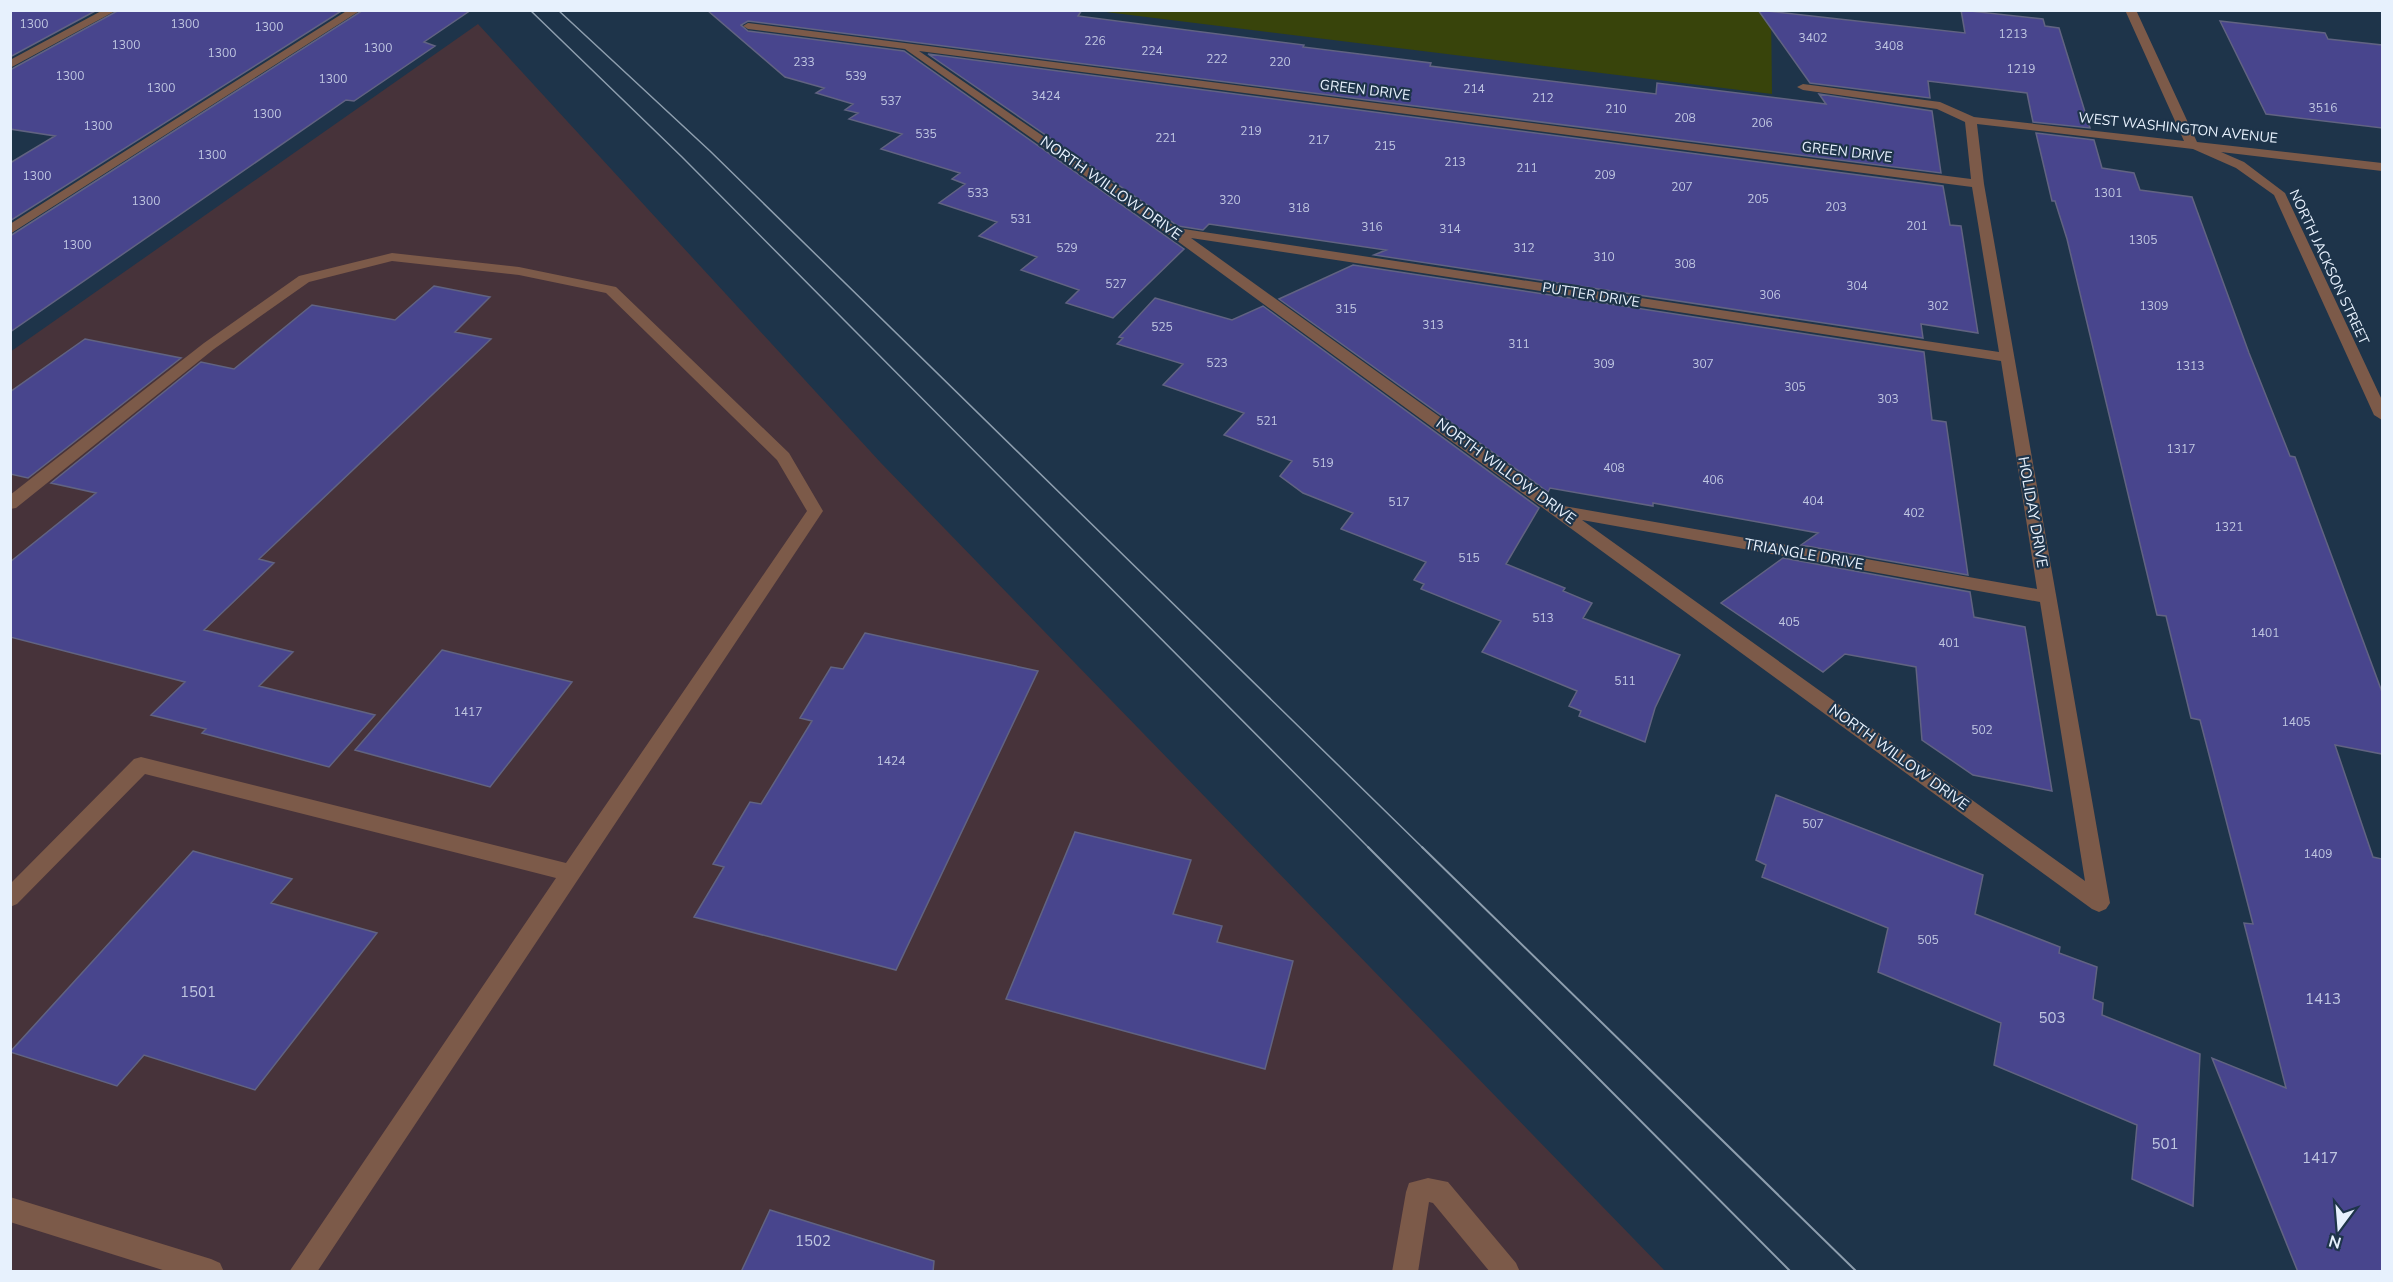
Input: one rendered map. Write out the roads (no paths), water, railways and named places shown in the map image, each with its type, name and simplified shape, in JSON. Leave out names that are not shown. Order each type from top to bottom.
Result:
[{"type":"street","points":[[10,65],[112,10]]},
{"type":"street","points":[[10,230],[356,10]]},
{"type":"street","points":[[2130,10],[2192,144]]},
{"type":"street","name":"GREEN DRIVE","points":[[748,26],[1978,184]]},
{"type":"street","name":"NORTH WILLOW DRIVE","points":[[912,47],[910,50],[1174,232],[2099,903]]},
{"type":"street","name":"WEST WASHINGTON AVENUE","points":[[1803,87],[1940,106],[1971,120],[2382,166]]},
{"type":"street","name":"HOLIDAY DRIVE","points":[[1971,120],[1978,184],[2099,903]]},
{"type":"street","name":"NORTH JACKSON STREET","points":[[2192,144],[2240,165],[2279,193],[2382,415]]},
{"type":"street","name":"PUTTER DRIVE","points":[[1174,232],[2007,358]]},
{"type":"street","points":[[10,504],[209,346],[303,279],[392,257],[519,271],[611,290],[783,457],[816,511],[302,1272]]},
{"type":"street","name":"TRIANGLE DRIVE","points":[[1561,511],[2048,597]]},
{"type":"street","points":[[10,898],[141,765],[571,873]]},
{"type":"street","points":[[1405,1272],[1418,1192],[1428,1190],[1439,1191],[1507,1272]]},
{"type":"street","points":[[10,1209],[211,1272]]},
{"type":"tram line","points":[[530,10],[682,157],[1369,848]]},
{"type":"tram line","points":[[558,10],[710,151],[1423,848]]},
{"type":"tram line","points":[[1368,847],[1791,1272]]},
{"type":"tram line","points":[[1422,847],[1857,1272]]}]
